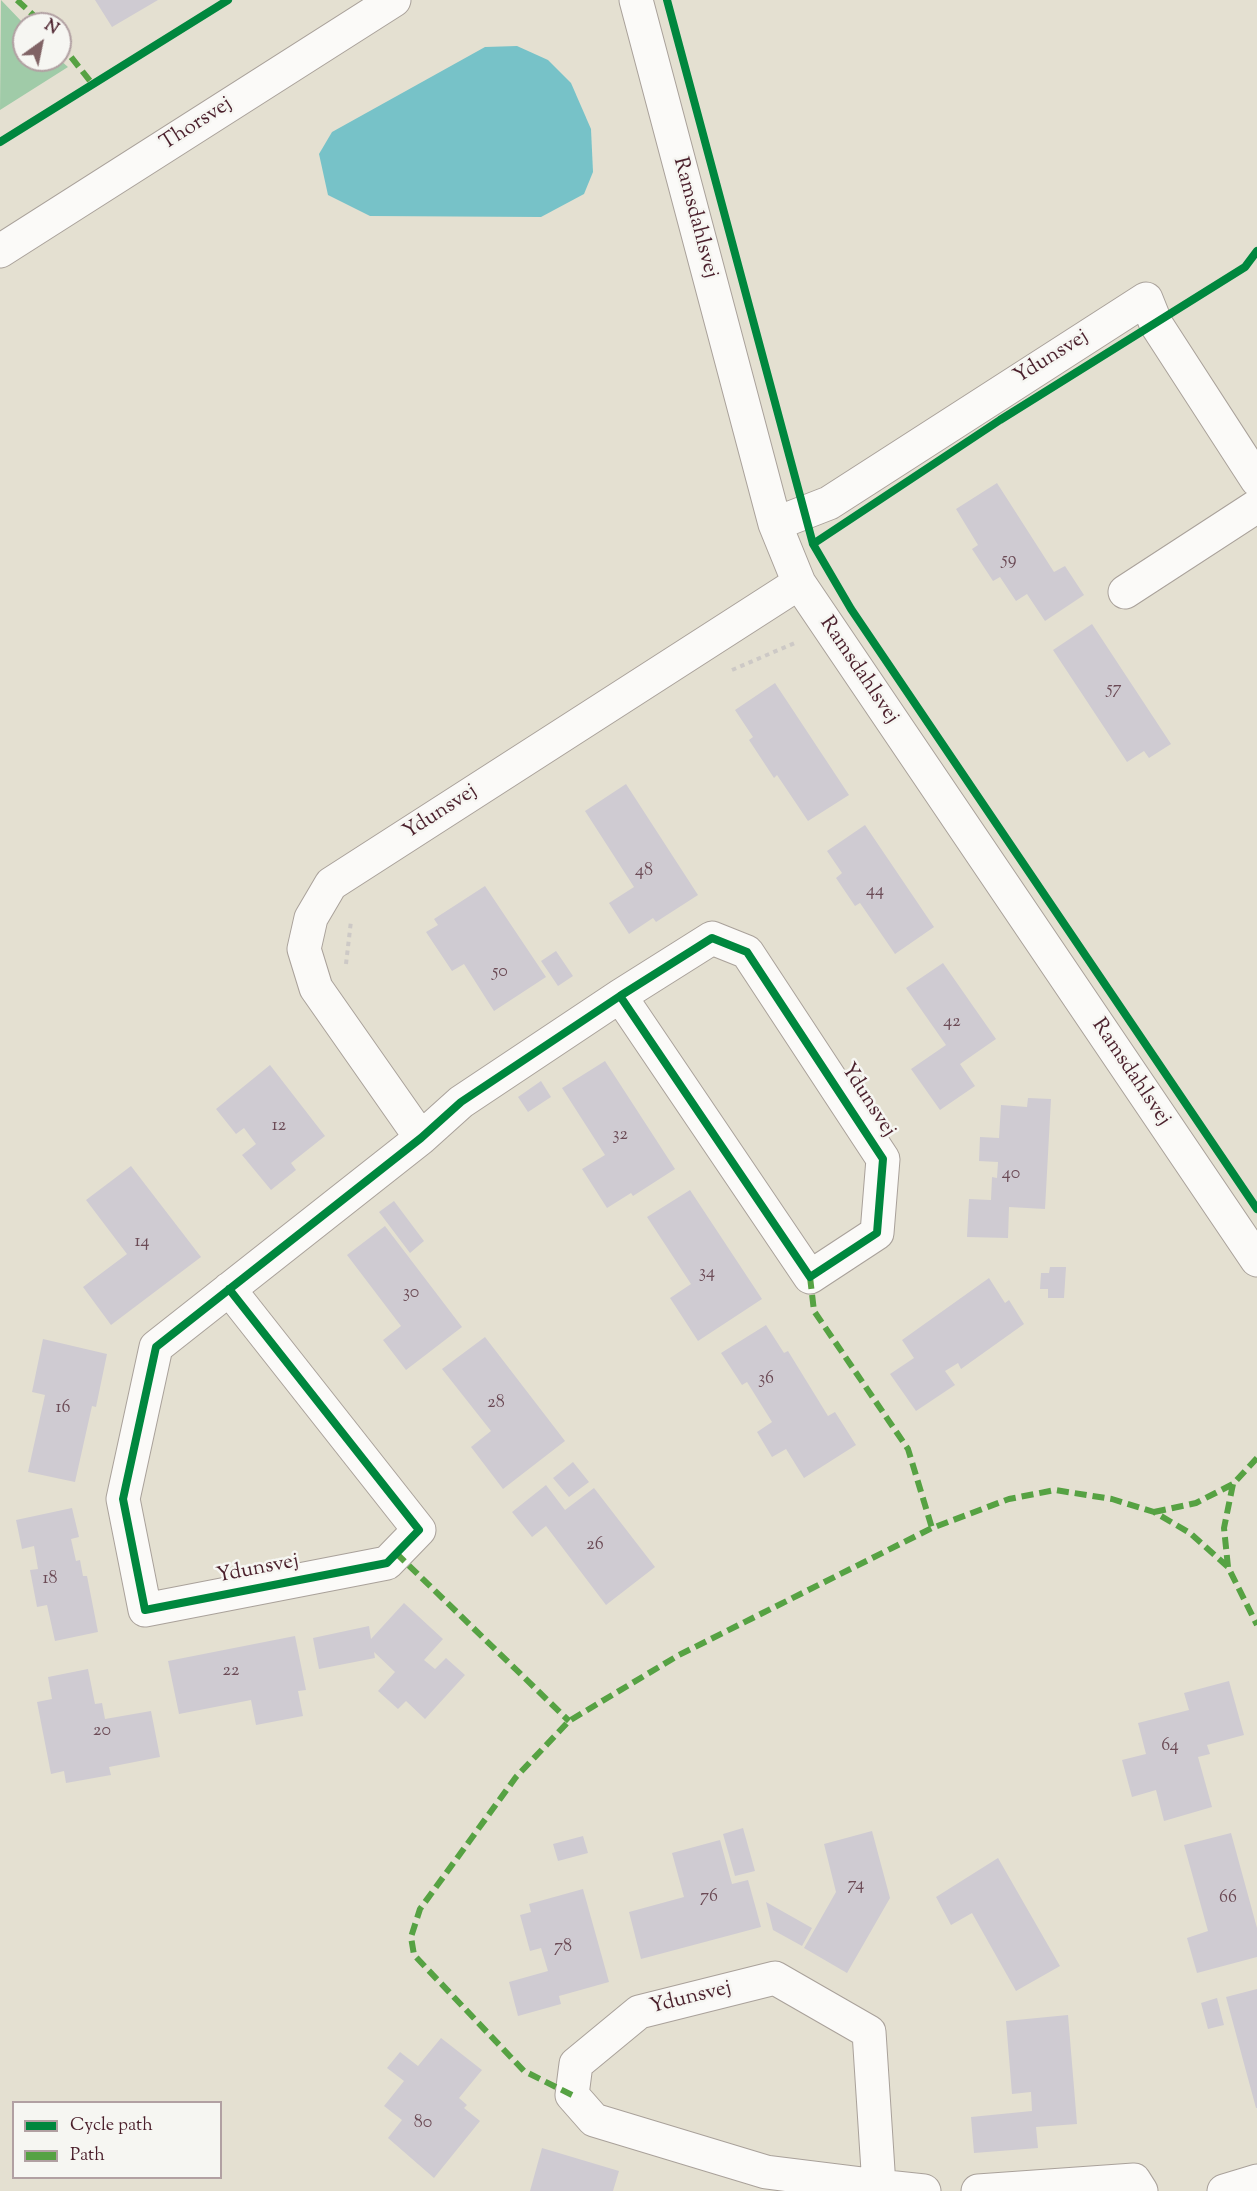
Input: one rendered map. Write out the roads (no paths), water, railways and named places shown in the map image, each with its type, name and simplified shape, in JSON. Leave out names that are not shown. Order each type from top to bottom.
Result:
[{"type":"street","name":"Ramsdahlsvej","points":[[636,0],[775,524],[799,583],[1257,1260]]},
{"type":"street","name":"Thorsvej","points":[[0,251],[383,3]]},
{"type":"street","name":"Ydunsvej","points":[[775,524],[829,503],[1146,299],[1156,324],[1257,480]]},
{"type":"street","points":[[1125,592],[1257,506]]},
{"type":"street","name":"Ydunsvej","points":[[421,1138],[316,988],[304,949],[311,918],[332,884],[799,583]]},
{"type":"street","name":"Ydunsvej","points":[[230,1289],[419,1530],[387,1563],[145,1610],[123,1500],[156,1347],[421,1138],[461,1102],[620,996],[712,938],[747,952],[883,1159],[877,1233],[810,1277],[620,996]]},
{"type":"street","name":"Ydunsvej","points":[[879,2186],[869,2032],[776,1978],[639,2012],[576,2064],[573,2095],[594,2120],[766,2172],[879,2186],[924,2191]]},
{"type":"street","points":[[978,2191],[1134,2180],[1141,2191]]},
{"type":"street","points":[[1224,2191],[1257,2181]]},
{"type":"water","points":[[517,46],[548,60],[571,83],[591,129],[593,172],[584,194],[541,217],[370,216],[328,195],[319,154],[332,132],[485,47]]}]
